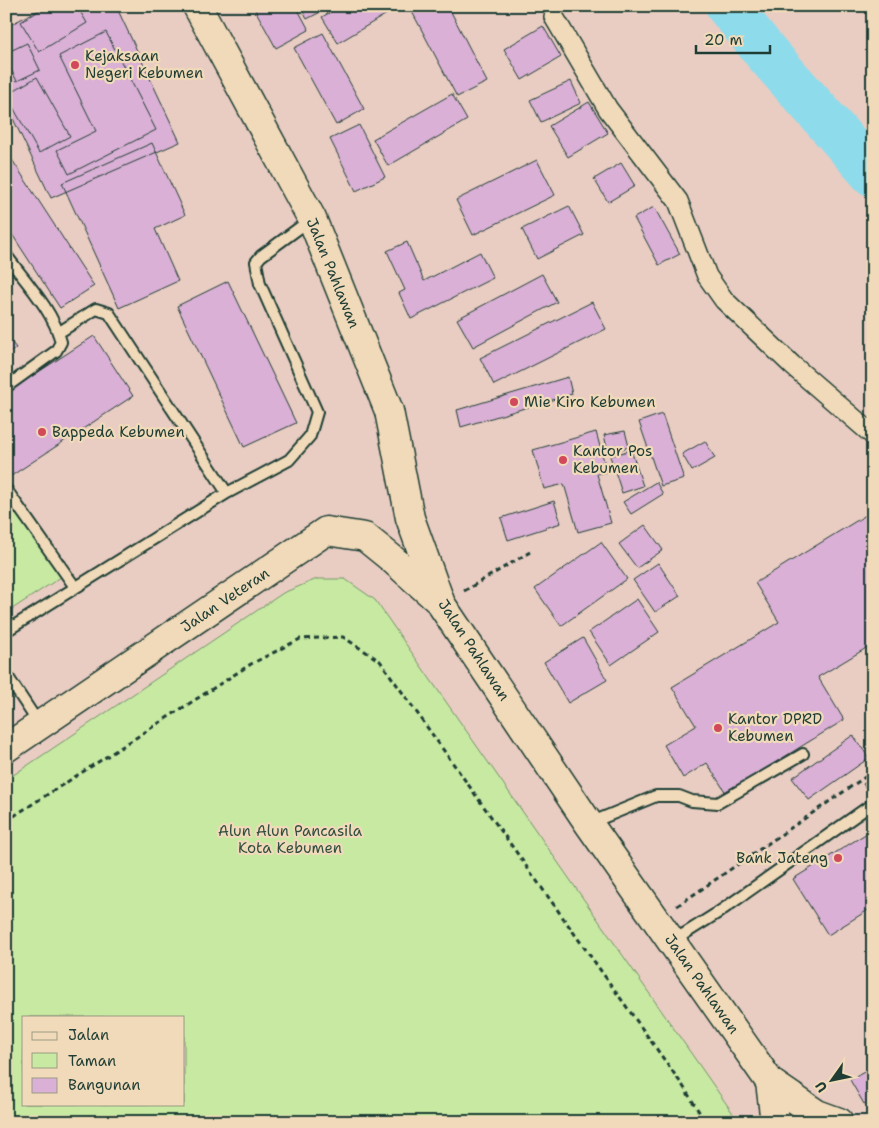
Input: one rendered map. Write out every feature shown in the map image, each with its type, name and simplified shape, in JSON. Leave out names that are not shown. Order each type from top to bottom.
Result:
[{"type":"main road","name":"Jalan Pahlawan","points":[[197,6],[312,219],[389,411],[410,518],[441,604],[589,824],[658,919],[770,1082],[818,1114],[840,1122]]},
{"type":"main road","name":"Jalan Veteran","points":[[6,748],[326,531],[365,537],[392,558],[441,604]]},
{"type":"main road","name":"Jalan Pahlawan","points":[[770,1082],[775,1122]]},
{"type":"street","points":[[554,17],[608,109],[678,201],[706,276],[724,300],[792,365],[873,435]]},
{"type":"lane","points":[[6,631],[227,493],[289,460],[310,436],[318,412],[260,284],[256,262],[261,256],[312,219]]},
{"type":"lane","points":[[6,254],[58,332],[61,342],[56,351],[6,387]]},
{"type":"lane","points":[[58,332],[96,308],[109,313],[227,493]]},
{"type":"lane","points":[[6,489],[75,587]]},
{"type":"lane","points":[[6,674],[40,725]]},
{"type":"lane","points":[[589,824],[656,796],[679,796],[692,801],[718,803],[802,754]]},
{"type":"lane","points":[[673,941],[719,912],[868,808]]},
{"type":"path","points":[[441,604],[530,552]]},
{"type":"path","points":[[6,822],[251,664],[300,639],[344,637],[380,661],[683,1086],[703,1118],[703,1122]]},
{"type":"path","points":[[658,919],[868,775]]},
{"type":"green space","points":[[6,494],[61,577],[6,613]]},
{"type":"green space","name":"Alun Alun Pancasila Kota Kebumen","points":[[317,579],[345,579],[375,600],[732,1112],[734,1122],[6,1122],[6,780],[283,593]]},
{"type":"building","name":"Kejaksaan Negeri Kebumen","points":[[46,6],[116,6],[180,142],[51,198],[6,104],[6,27]]},
{"type":"building","points":[[47,6],[77,6],[87,23],[39,52],[21,22]]},
{"type":"building","points":[[253,6],[296,6],[309,30],[276,48]]},
{"type":"building","points":[[300,6],[332,6],[307,19]]},
{"type":"building","points":[[341,6],[400,6],[338,43],[322,17]]},
{"type":"building","points":[[409,6],[448,6],[487,82],[457,97]]},
{"type":"building","points":[[543,26],[561,57],[522,80],[504,49]]},
{"type":"building","points":[[106,32],[156,130],[69,174],[57,150],[96,131],[59,56]]},
{"type":"building","points":[[323,33],[364,109],[336,125],[294,48]]},
{"type":"building","points":[[27,43],[40,70],[17,81],[6,60],[6,53]]},
{"type":"building","points":[[37,77],[70,136],[39,153],[6,95]]},
{"type":"building","points":[[571,81],[581,103],[541,122],[530,100]]},
{"type":"building","points":[[452,94],[467,120],[388,166],[373,139]]},
{"type":"building","points":[[589,102],[608,133],[568,157],[549,126]]},
{"type":"building","points":[[359,125],[385,177],[356,191],[330,139]]},
{"type":"building","points":[[152,143],[185,215],[155,229],[178,281],[119,308],[62,183]]},
{"type":"building","points":[[9,155],[94,286],[60,308],[6,225],[6,157]]},
{"type":"building","points":[[537,160],[555,195],[473,235],[456,200]]},
{"type":"building","points":[[621,163],[635,186],[608,202],[594,179]]},
{"type":"building","points":[[569,206],[584,235],[537,259],[522,229]]},
{"type":"building","points":[[654,207],[680,254],[659,265],[634,218]]},
{"type":"building","points":[[407,242],[424,281],[480,252],[493,278],[411,319],[399,293],[405,290],[387,251]]},
{"type":"building","points":[[542,274],[557,302],[473,347],[457,319]]},
{"type":"building","points":[[228,281],[296,423],[244,447],[177,306]]},
{"type":"building","points":[[592,302],[606,329],[494,385],[480,358]]},
{"type":"building","points":[[6,335],[16,348],[6,356]]},
{"type":"building","name":"Bappeda Kebumen","points":[[94,336],[133,396],[11,476],[6,468],[6,393]]},
{"type":"building","name":"Mie Kiro Kebumen","points":[[568,377],[572,394],[461,427],[457,410]]},
{"type":"building","points":[[662,414],[684,479],[661,486],[639,422]]},
{"type":"building","points":[[625,431],[629,447],[608,452],[604,435]]},
{"type":"building","name":"Kantor Pos Kebumen","points":[[596,432],[607,472],[597,474],[611,523],[578,532],[564,484],[544,489],[533,450]]},
{"type":"building","points":[[705,441],[715,458],[692,471],[682,454]]},
{"type":"building","points":[[631,450],[643,486],[622,493],[610,456]]},
{"type":"building","points":[[656,482],[663,494],[631,514],[623,502]]},
{"type":"building","points":[[554,501],[561,523],[508,540],[501,518]]},
{"type":"building","points":[[866,515],[873,526],[873,644],[818,677],[844,720],[726,793],[707,763],[683,778],[664,745],[696,726],[672,687],[779,622],[755,583]]},
{"type":"building","points":[[645,525],[663,550],[637,568],[619,544]]},
{"type":"building","points":[[601,542],[627,579],[561,626],[535,589]]},
{"type":"building","points":[[658,563],[680,596],[655,612],[633,580]]},
{"type":"building","points":[[637,599],[659,632],[611,665],[589,632]]},
{"type":"building","points":[[583,638],[607,680],[568,703],[544,662]]},
{"type":"building","points":[[853,735],[869,758],[809,800],[792,778]]},
{"type":"building","points":[[873,778],[873,798],[863,784]]},
{"type":"building","points":[[872,830],[873,907],[828,935],[793,879]]},
{"type":"building","points":[[873,1067],[873,1098],[864,1104],[850,1080]]},
{"type":"waterway","points":[[728,6],[767,54],[873,174]]},
{"type":"place","name":"Kejaksaan Negeri Kebumen","points":[[75,65]]},
{"type":"place","name":"Mie Kiro Kebumen","points":[[514,402]]},
{"type":"place","name":"Bappeda Kebumen","points":[[42,432]]},
{"type":"place","name":"Kantor Pos Kebumen","points":[[563,460]]},
{"type":"place","name":"Kantor DPRD Kebumen","points":[[718,728]]},
{"type":"place","name":"Bank Jateng","points":[[838,858]]}]
